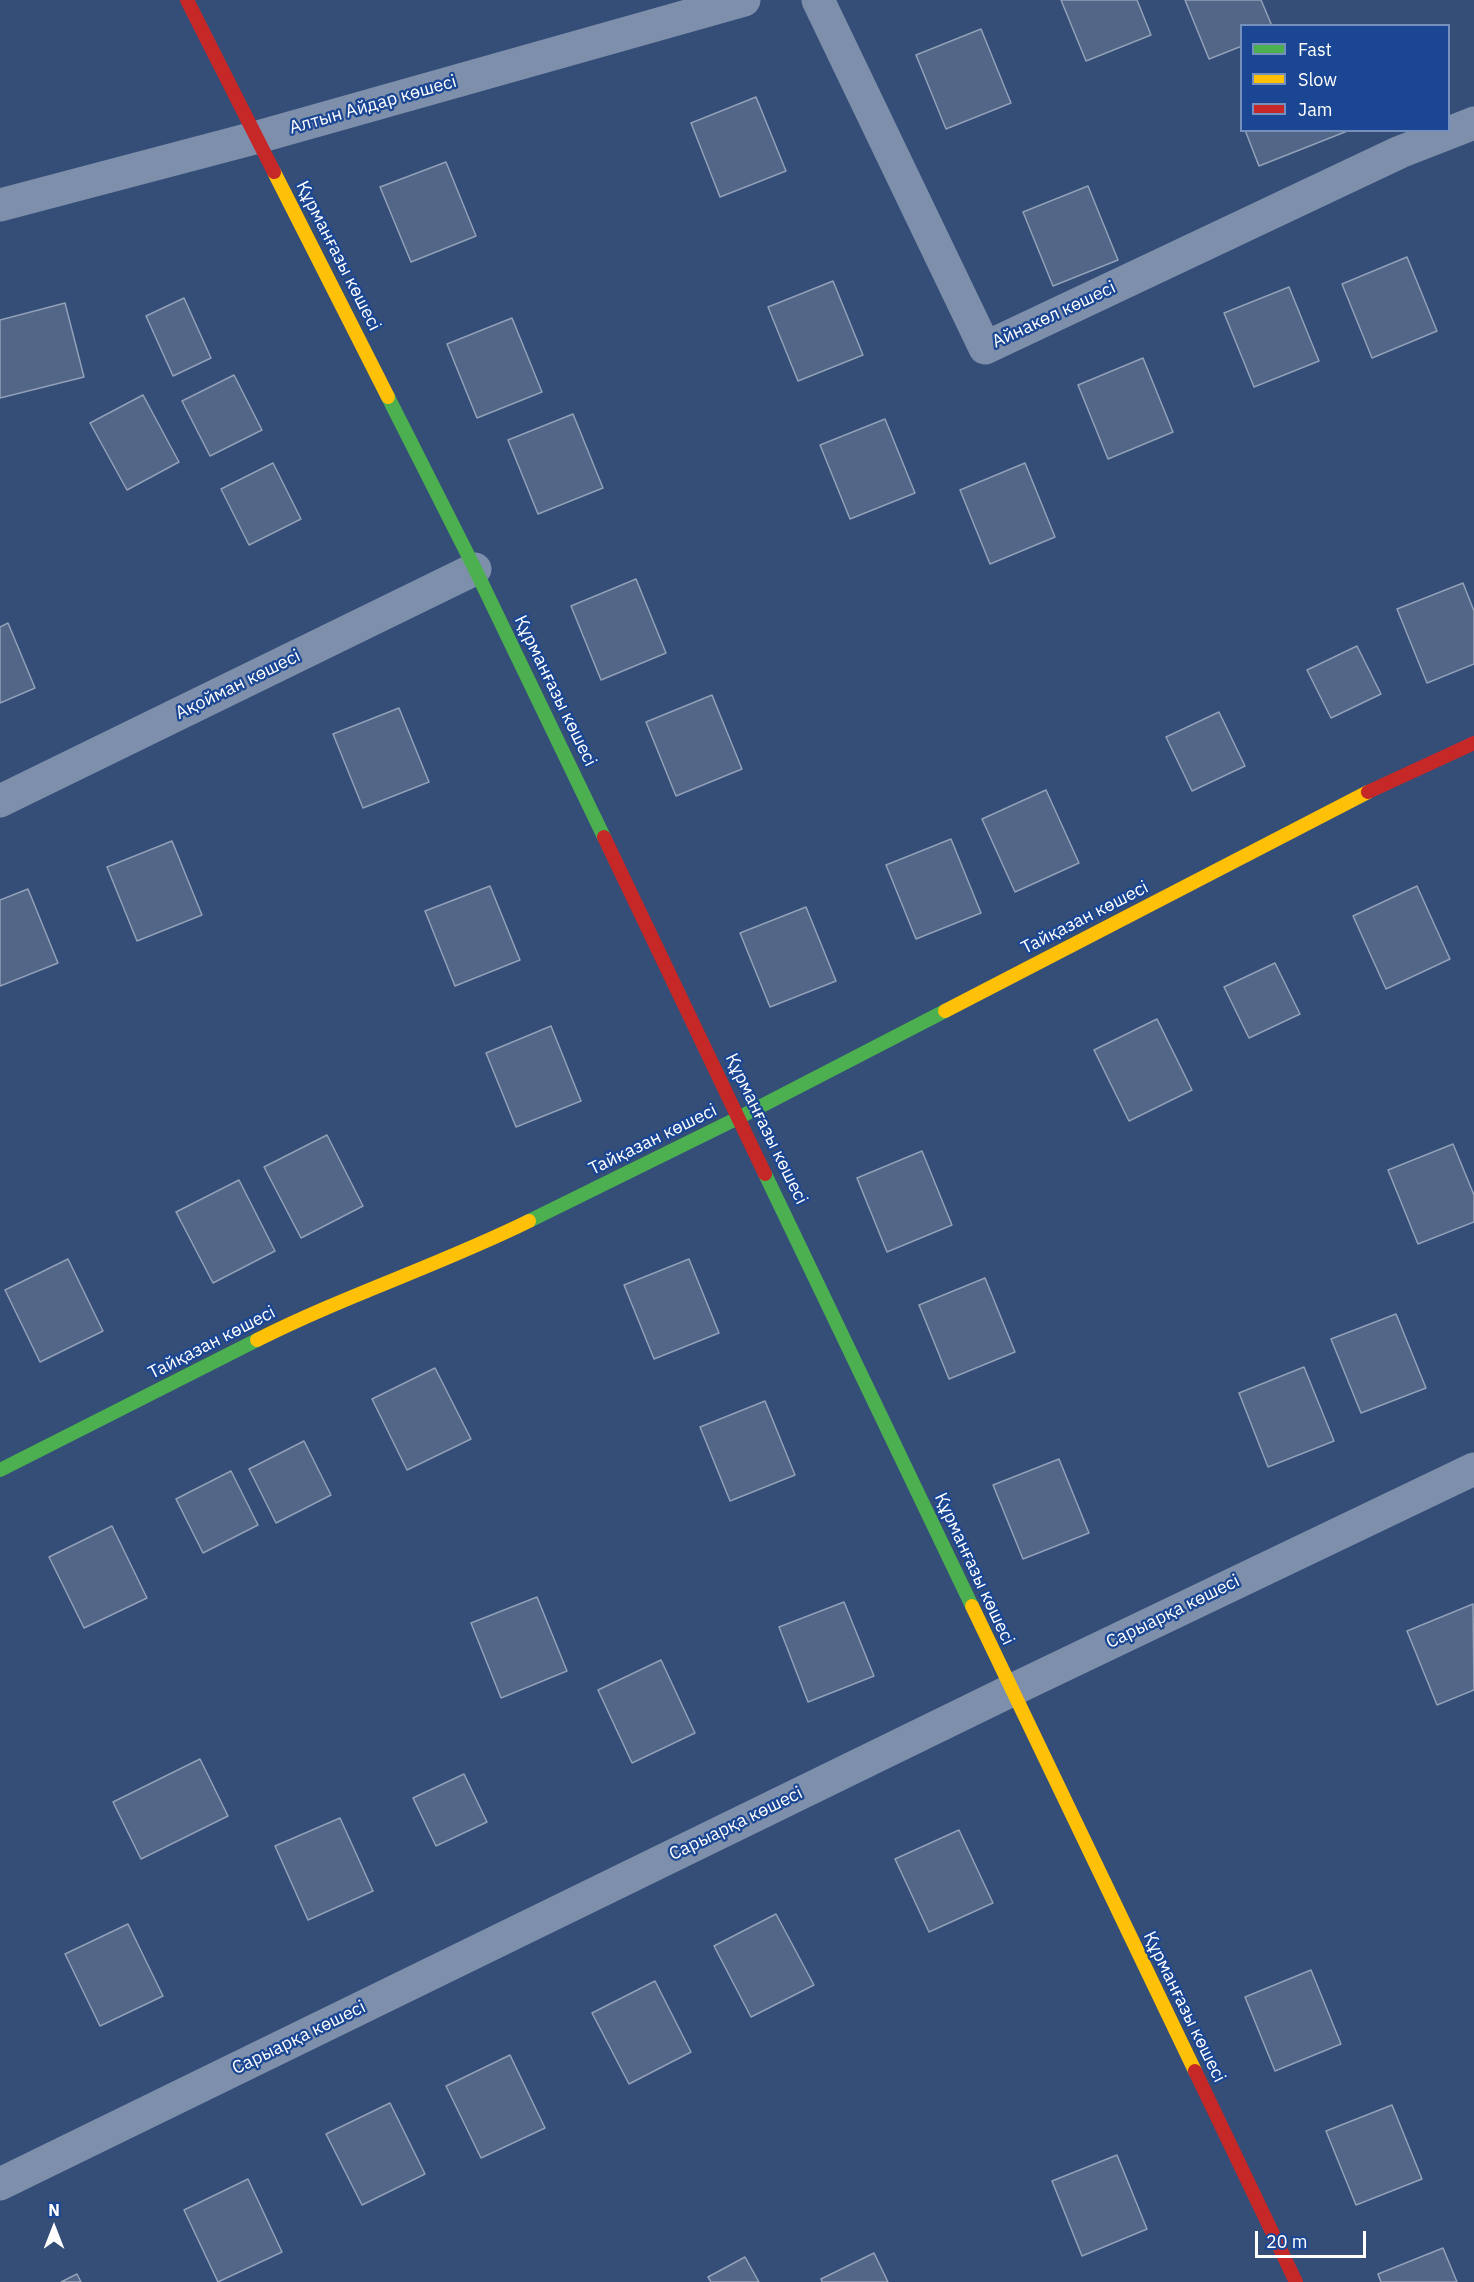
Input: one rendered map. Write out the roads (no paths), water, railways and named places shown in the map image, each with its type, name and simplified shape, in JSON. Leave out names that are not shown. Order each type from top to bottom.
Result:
[{"type":"street","name":"Құрманғазы көшесі","points":[[187,0],[475,568],[1296,2282]]},
{"type":"street","name":"Алтын Айдар көшесі","points":[[0,205],[258,138],[744,0]]},
{"type":"street","name":"Айнакөл көшесі","points":[[818,0],[985,348],[1400,152],[1474,123]]},
{"type":"street","name":"Ақойман көшесі","points":[[0,801],[475,568]]},
{"type":"street","name":"Тайқазан көшесі","points":[[0,1470],[305,1316],[475,1248],[740,1118],[1404,773],[1474,744]]},
{"type":"street","name":"Сарыарқа көшесі","points":[[0,2184],[1011,1690],[1474,1469]]}]
